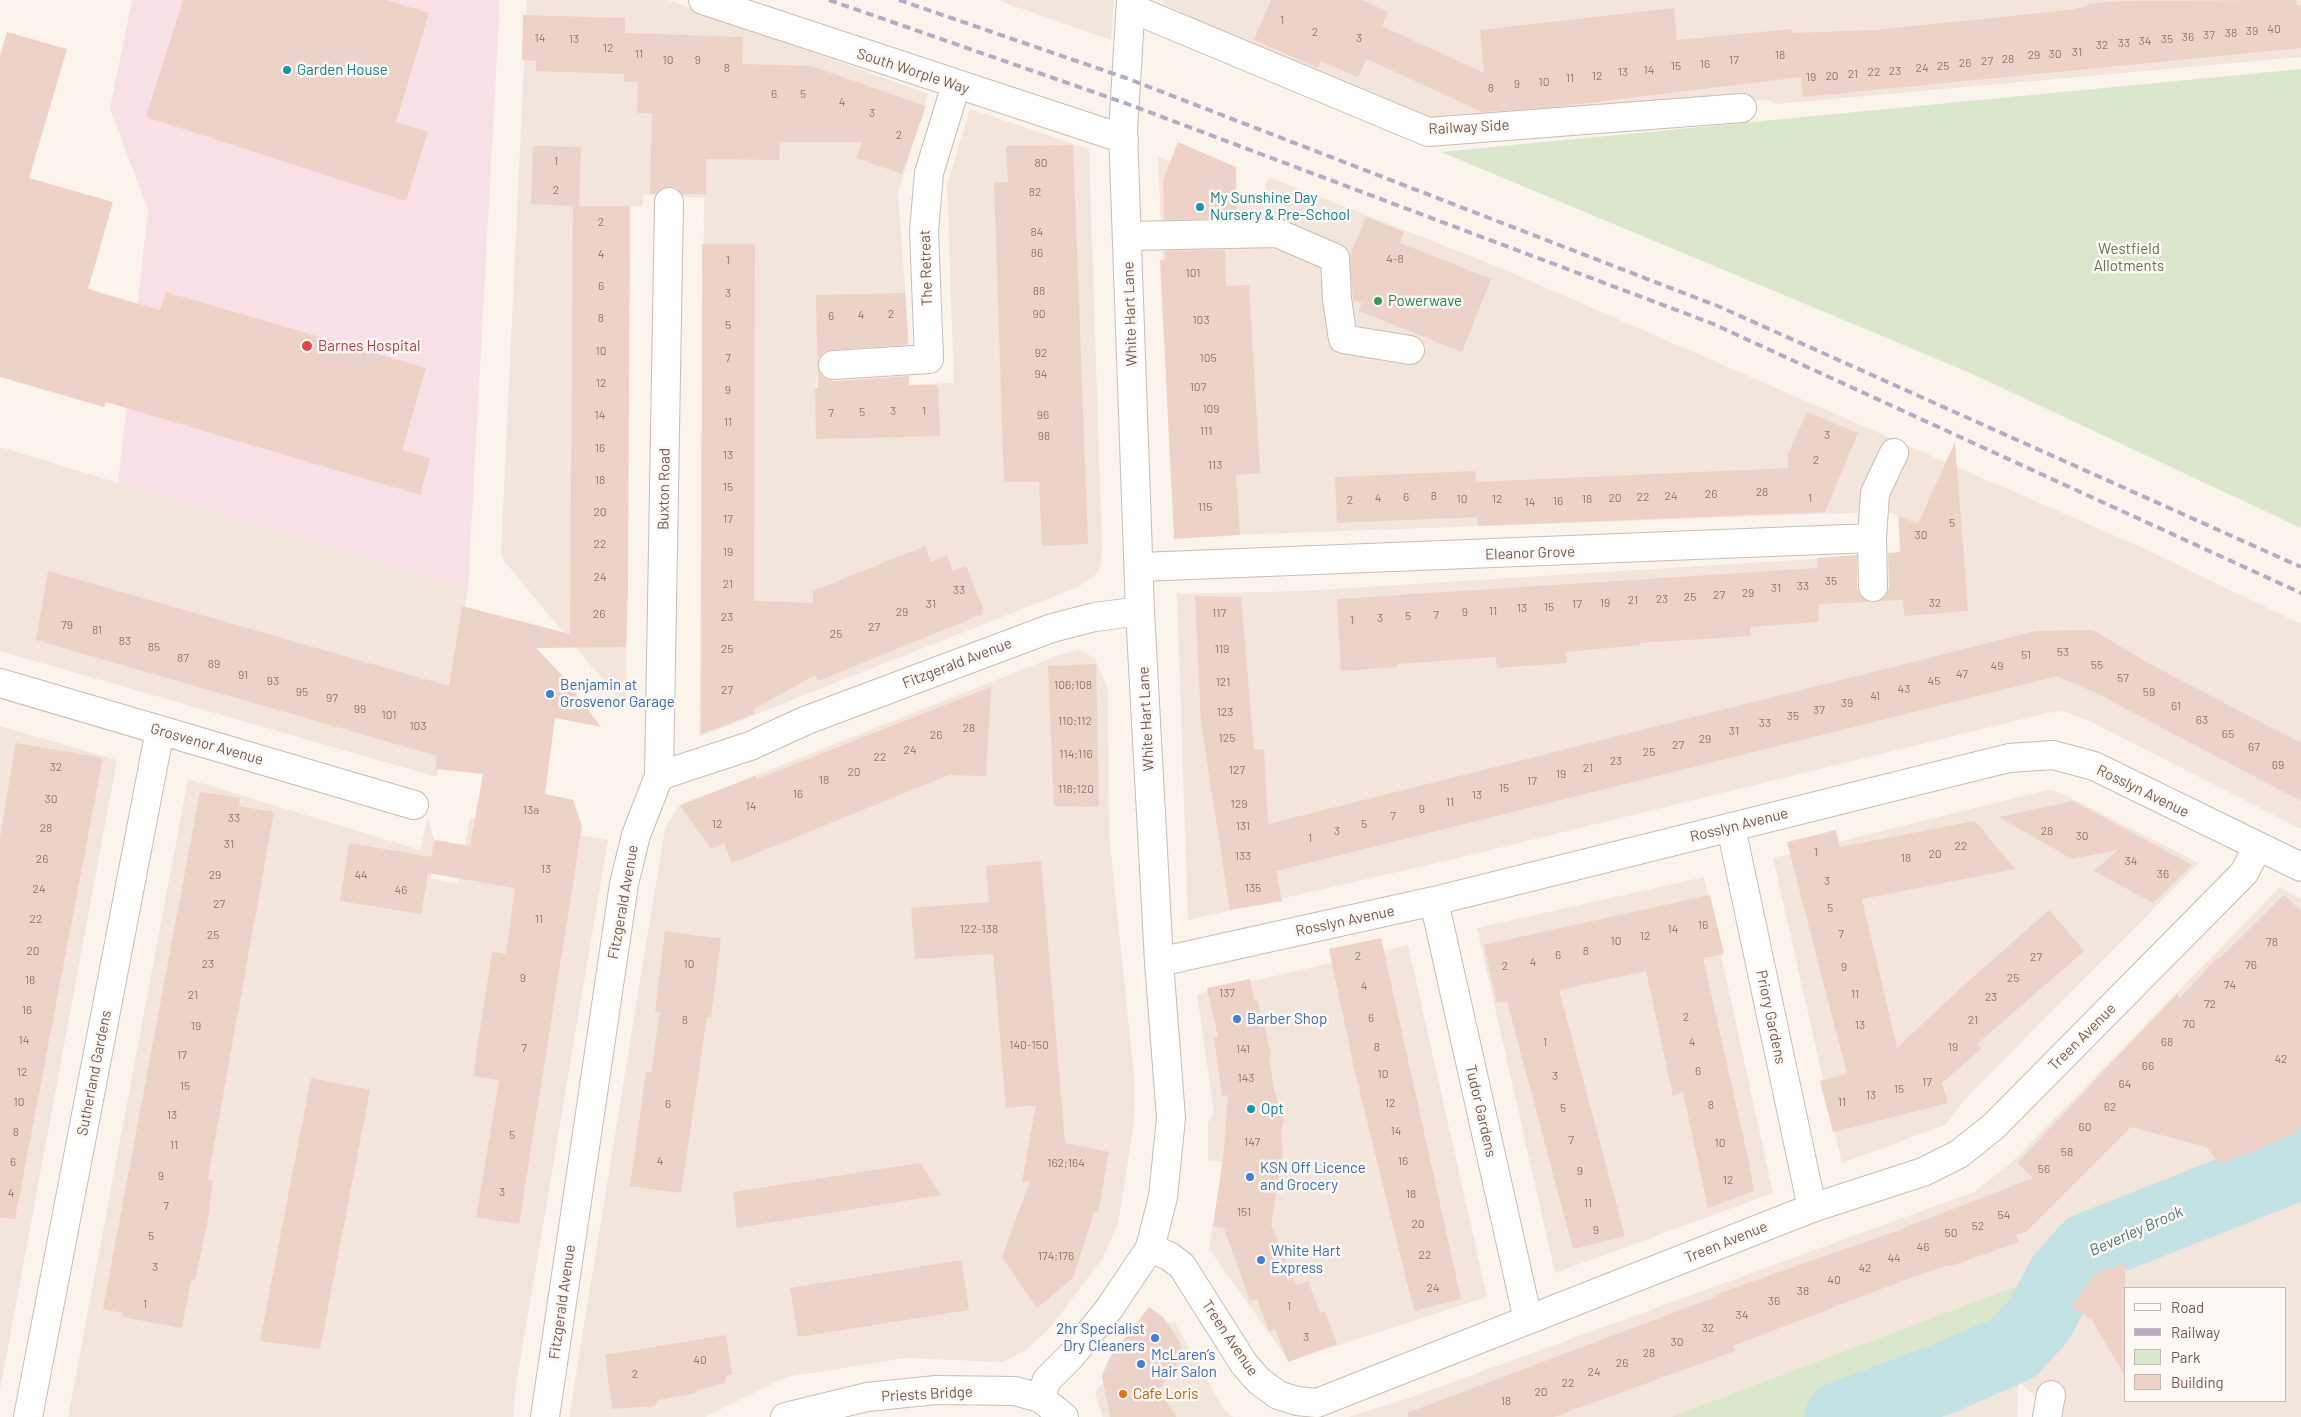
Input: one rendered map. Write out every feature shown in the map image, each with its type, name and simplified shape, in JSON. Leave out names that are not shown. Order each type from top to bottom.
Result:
[{"type":"street","name":"South Worple Way","points":[[703,0],[1124,139]]},
{"type":"street","name":"Railway Side","points":[[1131,4],[1428,132],[1742,108]]},
{"type":"street","name":"White Hart Lane","points":[[1040,1398],[1047,1380],[1071,1356],[1109,1309],[1150,1248],[1163,1197],[1171,1118],[1159,962],[1140,611],[1124,139],[1131,4]]},
{"type":"street","name":"The Retreat","points":[[833,365],[930,358],[924,231],[929,173],[956,85]]},
{"type":"street","name":"Buxton Road","points":[[659,776],[669,202]]},
{"type":"street","points":[[1128,236],[1277,233],[1335,258],[1336,299],[1343,339],[1410,350]]},
{"type":"street","points":[[1873,587],[1872,538],[1875,493],[1894,453]]},
{"type":"street","name":"Eleanor Grove","points":[[1140,567],[1872,538]]},
{"type":"street","name":"Fitzgerald Avenue","points":[[545,1417],[624,884],[636,835],[659,776],[750,746],[807,720],[1052,628],[1095,617],[1140,611]]},
{"type":"street","name":"Grosvenor Avenue","points":[[0,683],[414,805]]},
{"type":"street","name":"Sutherland Gardens","points":[[28,1417],[160,730]]},
{"type":"street","name":"Rosslyn Avenue","points":[[1159,962],[1434,902],[2009,758],[2053,754],[2094,766],[2257,848],[2301,867]]},
{"type":"street","name":"Priory Gardens","points":[[1730,827],[1812,1208]]},
{"type":"street","name":"Treen Avenue","points":[[1150,1248],[1169,1256],[1182,1266],[1244,1364],[1259,1381],[1278,1395],[1297,1401],[1317,1403],[1812,1208],[1923,1172],[1959,1154],[1994,1126],[2244,873],[2257,848]]},
{"type":"street","name":"Tudor Gardens","points":[[1434,902],[1528,1320]]},
{"type":"street","name":"Priests Bridge","points":[[785,1417],[867,1397],[936,1390],[1015,1391],[1040,1398],[1064,1417]]},
{"type":"shaded area","name":"Barnes Hospital","points":[[132,0],[500,0],[468,589],[118,483],[148,210],[110,108]]},
{"type":"shaded area","points":[[527,0],[668,0],[928,94],[898,193],[909,340],[818,345],[816,388],[954,383],[947,185],[970,109],[1089,149],[1102,546],[1101,565],[1096,574],[1080,586],[699,737],[704,198],[643,194],[643,207],[630,206],[626,708],[505,562],[501,552]]},
{"type":"shaded area","points":[[997,0],[1114,0],[1111,40]]},
{"type":"shaded area","points":[[1163,0],[2301,0],[2301,57],[1776,104],[1771,100],[1703,100],[1433,124],[1184,14],[1163,3]]},
{"type":"shaded area","points":[[1158,157],[1260,199],[1269,177],[1496,266],[2143,548],[2301,624],[2301,829],[2089,721],[2063,711],[2047,713],[1458,858],[1188,920],[1177,594],[1303,591],[1845,557],[1845,600],[1903,596],[1898,516],[1876,506],[1874,512],[1175,537]]},
{"type":"shaded area","points":[[0,447],[468,589],[437,777],[0,651]]},
{"type":"shaded area","points":[[1079,650],[1095,658],[1108,691],[1109,834],[1135,1085],[1134,1123],[1118,1224],[1102,1259],[1050,1328],[1027,1349],[1003,1362],[906,1358],[786,1377],[705,1417],[569,1417],[665,828],[679,806],[1059,655]]},
{"type":"shaded area","points":[[0,726],[117,760],[0,1390]]},
{"type":"shaded area","points":[[188,779],[420,850],[428,818],[435,843],[431,879],[458,884],[470,818],[608,840],[516,1385],[513,1417],[68,1417]]},
{"type":"shaded area","points":[[2048,790],[2059,792],[2199,863],[1968,1096],[1945,1125],[1842,1163],[1773,858]]},
{"type":"shaded area","points":[[1704,877],[1773,1193],[1555,1273],[1477,928]]},
{"type":"shaded area","points":[[2280,887],[2301,899],[2301,1136],[2297,1142],[2068,1232],[2042,1256],[2048,1274],[1670,1417],[1349,1417],[1409,1398],[1974,1192],[2010,1164]]},
{"type":"shaded area","points":[[1408,945],[1487,1297],[1289,1361],[1209,1249],[1223,1162],[1208,1160],[1208,1123],[1214,1113],[1197,994]]},
{"type":"shaded area","points":[[2301,1181],[2301,1417],[2056,1417],[2018,1380],[2017,1417],[1886,1417],[1984,1381],[2012,1362],[2048,1333],[2076,1282],[2093,1257],[2166,1233]]},
{"type":"shaded area","points":[[1147,1320],[1175,1323],[1223,1408],[1233,1417],[1103,1417],[1095,1393]]},
{"type":"green space","name":"Westfield Allotments","points":[[2301,69],[2301,528],[1968,372],[1441,152]]},
{"type":"green space","points":[[2048,1274],[2033,1304],[2005,1343],[1809,1417],[1670,1417]]},
{"type":"building","points":[[183,0],[386,0],[429,13],[396,122],[428,132],[406,201],[146,117]]},
{"type":"building","points":[[1271,0],[1362,0],[1388,12],[1382,26],[1484,73],[1480,30],[1674,8],[1677,40],[1792,29],[1793,33],[1875,30],[2069,10],[2087,6],[2087,4],[2121,1],[2296,0],[2297,5],[2301,5],[2301,48],[1803,97],[1801,77],[1555,107],[1482,112],[1367,59],[1358,77],[1321,61],[1318,68],[1254,40]]},
{"type":"building","points":[[523,15],[625,18],[625,33],[743,37],[742,64],[811,66],[926,106],[902,174],[856,158],[862,142],[780,142],[779,160],[706,159],[706,194],[682,194],[677,188],[669,186],[662,188],[656,194],[650,194],[652,113],[637,113],[638,82],[624,82],[624,74],[536,71],[536,61],[522,60]]},
{"type":"building","points":[[7,32],[67,49],[29,178],[113,202],[88,289],[160,310],[166,292],[426,368],[402,450],[430,458],[420,495],[106,402],[104,407],[0,377],[0,56]]},
{"type":"building","name":"My Sunshine Day Nursery & Pre-School","points":[[1178,142],[1236,167],[1237,218],[1164,220],[1163,180]]},
{"type":"building","points":[[1073,145],[1088,544],[1042,546],[1039,482],[1004,482],[994,182],[1008,182],[1006,146]]},
{"type":"building","points":[[533,146],[581,147],[579,206],[630,206],[628,593],[626,647],[536,648],[561,674],[601,727],[555,718],[545,794],[573,800],[582,826],[519,1224],[476,1217],[499,1080],[473,1076],[492,952],[506,954],[515,888],[428,873],[421,914],[340,901],[349,843],[431,857],[435,840],[470,846],[483,774],[435,769],[437,756],[36,640],[48,571],[449,686],[462,606],[570,634],[573,206],[531,204]]},
{"type":"building","points":[[1366,217],[1404,232],[1400,243],[1491,279],[1462,352],[1359,311],[1362,303],[1353,300],[1350,256]]},
{"type":"building","points":[[702,244],[755,244],[754,601],[813,603],[813,591],[925,546],[931,562],[947,555],[953,571],[966,566],[983,609],[981,610],[983,614],[818,681],[815,675],[754,709],[754,714],[701,734]]},
{"type":"building","points":[[1225,250],[1226,286],[1249,285],[1260,473],[1236,475],[1240,535],[1174,539],[1160,260],[1165,260],[1165,251]]},
{"type":"building","points":[[905,293],[908,345],[832,350],[824,352],[819,358],[818,366],[820,374],[826,379],[833,381],[909,376],[909,385],[938,385],[940,436],[816,439],[815,388],[818,388],[816,295]]},
{"type":"building","points":[[1807,412],[1858,433],[1825,512],[1478,526],[1477,517],[1337,523],[1335,477],[1475,471],[1476,482],[1788,468],[1788,454]]},
{"type":"building","points":[[1955,442],[1968,611],[1904,616],[1903,600],[1879,601],[1886,595],[1889,587],[1888,553],[1900,552],[1899,516],[1918,524]]},
{"type":"building","points":[[1857,555],[1857,588],[1860,595],[1868,602],[1818,604],[1819,622],[1750,627],[1751,636],[1639,643],[1640,645],[1566,652],[1567,663],[1497,668],[1496,657],[1397,664],[1397,667],[1341,671],[1337,599],[1818,568],[1817,558]]},
{"type":"building","points":[[1195,596],[1241,597],[1254,750],[1264,749],[1268,824],[2036,631],[2093,630],[2148,663],[2301,743],[2301,801],[2098,694],[2057,676],[1276,871],[1282,901],[1230,910],[1201,723]]},
{"type":"building","points":[[1096,664],[1099,807],[1054,806],[1048,666]]},
{"type":"building","points":[[991,687],[986,776],[949,775],[732,863],[724,843],[711,849],[680,805],[755,776],[757,779]]},
{"type":"building","points":[[16,743],[103,758],[15,1219],[0,1218],[0,839]]},
{"type":"building","points":[[200,792],[240,798],[239,806],[274,812],[208,1179],[213,1180],[208,1219],[195,1281],[191,1280],[182,1328],[122,1317],[122,1313],[103,1309]]},
{"type":"building","points":[[2073,801],[2192,865],[2153,903],[2094,871],[2118,850],[2072,859],[1999,817]]},
{"type":"building","points":[[1975,821],[2015,869],[1862,899],[1897,1048],[1963,986],[2049,910],[2084,951],[1977,1044],[1981,1049],[1942,1083],[1948,1103],[1833,1132],[1820,1081],[1847,1074],[1787,842],[1836,830],[1840,847]]},
{"type":"building","points":[[1041,861],[1065,1143],[1109,1152],[1098,1212],[1094,1212],[1073,1278],[1037,1308],[1002,1257],[1030,1181],[1022,1182],[1036,1105],[1006,1108],[993,954],[915,959],[911,908],[989,902],[986,866]]},
{"type":"building","points":[[1710,895],[1724,954],[1703,958],[1754,1191],[1708,1208],[1683,1092],[1673,1096],[1646,971],[1559,990],[1625,1236],[1573,1249],[1507,1001],[1497,1003],[1484,945]]},
{"type":"building","points":[[2284,895],[2301,911],[2301,1124],[2295,1134],[2220,1164],[2206,1147],[2131,1127],[2027,1231],[2016,1235],[2019,1242],[1889,1286],[1733,1346],[1735,1351],[1554,1417],[1408,1417],[1407,1413],[1715,1297],[1714,1295],[1899,1230],[2033,1178],[2017,1163],[2177,994],[2180,998],[2217,958],[2219,959]]},
{"type":"building","points":[[665,931],[721,939],[711,1017],[707,1017],[681,1193],[630,1186],[646,1072],[651,1073],[660,1012],[655,1012]]},
{"type":"building","points":[[1381,938],[1461,1299],[1414,1311],[1354,1068],[1329,949]]},
{"type":"building","points":[[1250,979],[1254,1001],[1257,999],[1263,1027],[1265,1026],[1271,1055],[1269,1056],[1274,1089],[1284,1120],[1281,1133],[1283,1150],[1271,1225],[1296,1285],[1308,1281],[1320,1313],[1325,1311],[1337,1344],[1288,1362],[1275,1329],[1269,1332],[1257,1299],[1250,1301],[1224,1228],[1213,1226],[1224,1151],[1228,1095],[1222,1096],[1214,1038],[1218,1037],[1207,988]]},
{"type":"building","points":[[311,1078],[370,1090],[320,1349],[260,1341]]},
{"type":"building","points":[[920,1163],[941,1195],[737,1228],[733,1192]]},
{"type":"building","points":[[961,1260],[969,1310],[798,1337],[790,1288]]},
{"type":"building","points":[[2125,1263],[2124,1374],[2092,1320],[2072,1307],[2094,1274]]},
{"type":"building","points":[[1149,1307],[1163,1317],[1180,1342],[1183,1354],[1159,1390],[1176,1417],[1110,1417],[1102,1375],[1110,1357]]},
{"type":"building","points":[[726,1335],[732,1374],[726,1376],[725,1383],[697,1390],[696,1393],[658,1400],[654,1406],[612,1409],[605,1355]]},
{"type":"waterway","name":"Beverley Brook","points":[[1840,1417],[1947,1377],[2014,1348],[2040,1319],[2062,1277],[2088,1248],[2282,1171],[2301,1156]]},
{"type":"railway","points":[[829,0],[1125,103],[1711,323],[2301,593]]},
{"type":"railway","points":[[899,0],[1126,78],[1720,307],[2301,567]]},
{"type":"place","name":"Garden House","points":[[287,70]]},
{"type":"place","name":"My Sunshine Day Nursery & Pre-School","points":[[1200,207]]},
{"type":"place","name":"Powerwave","points":[[1378,301]]},
{"type":"place","name":"Barnes Hospital","points":[[307,346]]},
{"type":"place","name":"Benjamin at Grosvenor Garage","points":[[550,694]]},
{"type":"place","name":"Barber Shop","points":[[1237,1019]]},
{"type":"place","name":"Opt","points":[[1251,1109]]},
{"type":"place","name":"KSN Off Licence and Grocery","points":[[1250,1177]]},
{"type":"place","name":"White Hart Express","points":[[1261,1260]]},
{"type":"place","name":"2hr Specialist Dry Cleaners","points":[[1155,1338]]},
{"type":"place","name":"McLaren’s Hair Salon","points":[[1141,1364]]},
{"type":"place","name":"Cafe Loris","points":[[1123,1394]]}]
